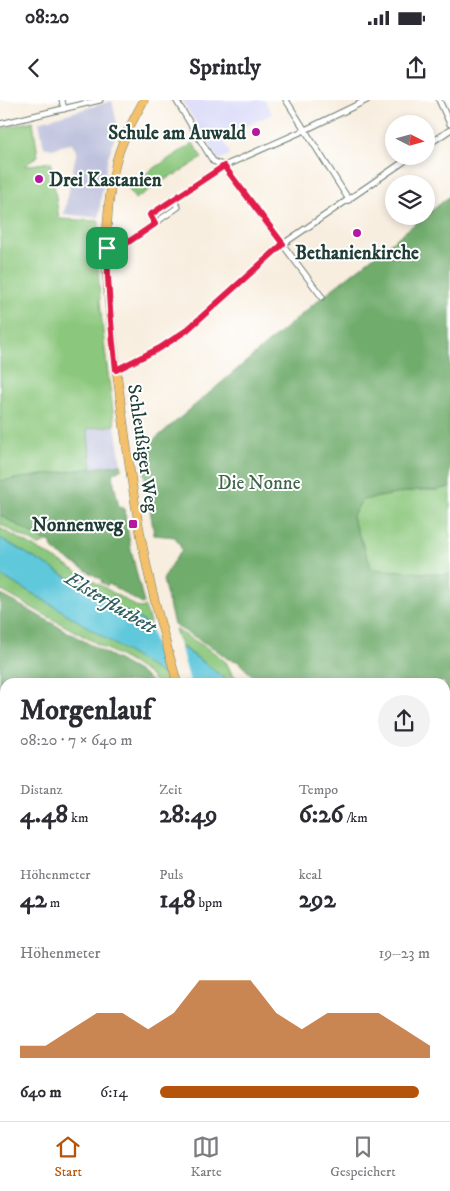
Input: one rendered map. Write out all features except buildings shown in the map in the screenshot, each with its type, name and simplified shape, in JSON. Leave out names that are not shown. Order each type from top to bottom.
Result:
[{"type":"main road","name":"Schleußiger Weg","points":[[144,100],[130,125],[116,162],[108,220],[108,283],[116,370],[140,530],[149,574],[176,678]]},
{"type":"street","points":[[62,100],[64,110]]},
{"type":"street","points":[[0,124],[100,100]]},
{"type":"street","points":[[176,100],[214,161],[224,166],[322,297]]},
{"type":"street","points":[[286,100],[349,200]]},
{"type":"street","points":[[155,224],[150,215],[224,166],[367,100]]},
{"type":"street","points":[[438,100],[450,124]]},
{"type":"street","points":[[435,140],[450,130]]},
{"type":"street","points":[[116,370],[160,348],[187,330],[283,244],[399,165]]},
{"type":"street","points":[[107,248],[121,247],[155,224],[178,207],[173,200]]},
{"type":"shaded area","name":"Schule am Auwald","points":[[182,100],[265,100],[272,114],[222,137],[230,154],[219,160]]},
{"type":"shaded area","points":[[112,101],[118,128],[108,157],[99,218],[64,214],[77,150],[72,143],[52,149],[44,147],[39,122]]},
{"type":"shaded area","points":[[115,425],[121,464],[92,468],[87,429]]},
{"type":"green space","points":[[33,121],[38,156],[24,166],[51,162],[59,219],[99,221],[100,298],[115,425],[87,429],[92,468],[0,481],[0,129]]},
{"type":"green space","points":[[193,143],[202,158],[135,199],[127,186]]},
{"type":"green space","name":"Die Nonne","points":[[450,196],[450,487],[437,490],[418,490],[362,500],[352,517],[372,569],[450,575],[450,678],[255,678],[237,661],[228,659],[215,649],[174,625],[163,580],[182,550],[175,537],[154,535],[141,451],[322,297],[414,225],[435,225],[435,208]]},
{"type":"green space","points":[[121,464],[122,468],[112,474],[119,507],[124,508],[131,550],[144,603],[142,604],[109,584],[107,586],[101,582],[102,580],[57,553],[52,548],[50,541],[44,540],[0,515],[0,481]]},
{"type":"green space","points":[[450,487],[450,575],[372,569],[352,517],[362,500],[418,490],[437,490]]},
{"type":"green space","points":[[0,515],[44,540],[50,541],[38,545],[0,524]]},
{"type":"green space","points":[[0,528],[139,608],[145,607],[151,626],[0,538]]},
{"type":"green space","points":[[0,575],[165,675],[165,678],[152,678],[132,663],[0,590]]},
{"type":"green space","points":[[0,594],[138,671],[147,678],[0,678]]},
{"type":"green space","points":[[175,629],[212,651],[226,662],[232,674],[237,678],[223,678],[180,645]]},
{"type":"water","points":[[0,538],[151,626],[223,678],[169,678],[54,606],[0,575]]},
{"type":"pier","points":[[149,622],[179,641],[189,678],[165,678]]},
{"type":"place","name":"Schule am Auwald","points":[[256,132]]},
{"type":"place","name":"Drei Kastanien","points":[[39,179]]},
{"type":"place","name":"Bethanienkirche","points":[[357,233]]},
{"type":"place","name":"Nonnenweg","points":[[133,524]]},
{"type":"route","points":[[224,166],[283,244],[187,330],[160,348],[116,370],[112,338],[107,248],[121,247],[155,224],[150,215],[224,166]]},
{"type":"water label","name":"Elsterflutbett","points":[[111,602]]}]
